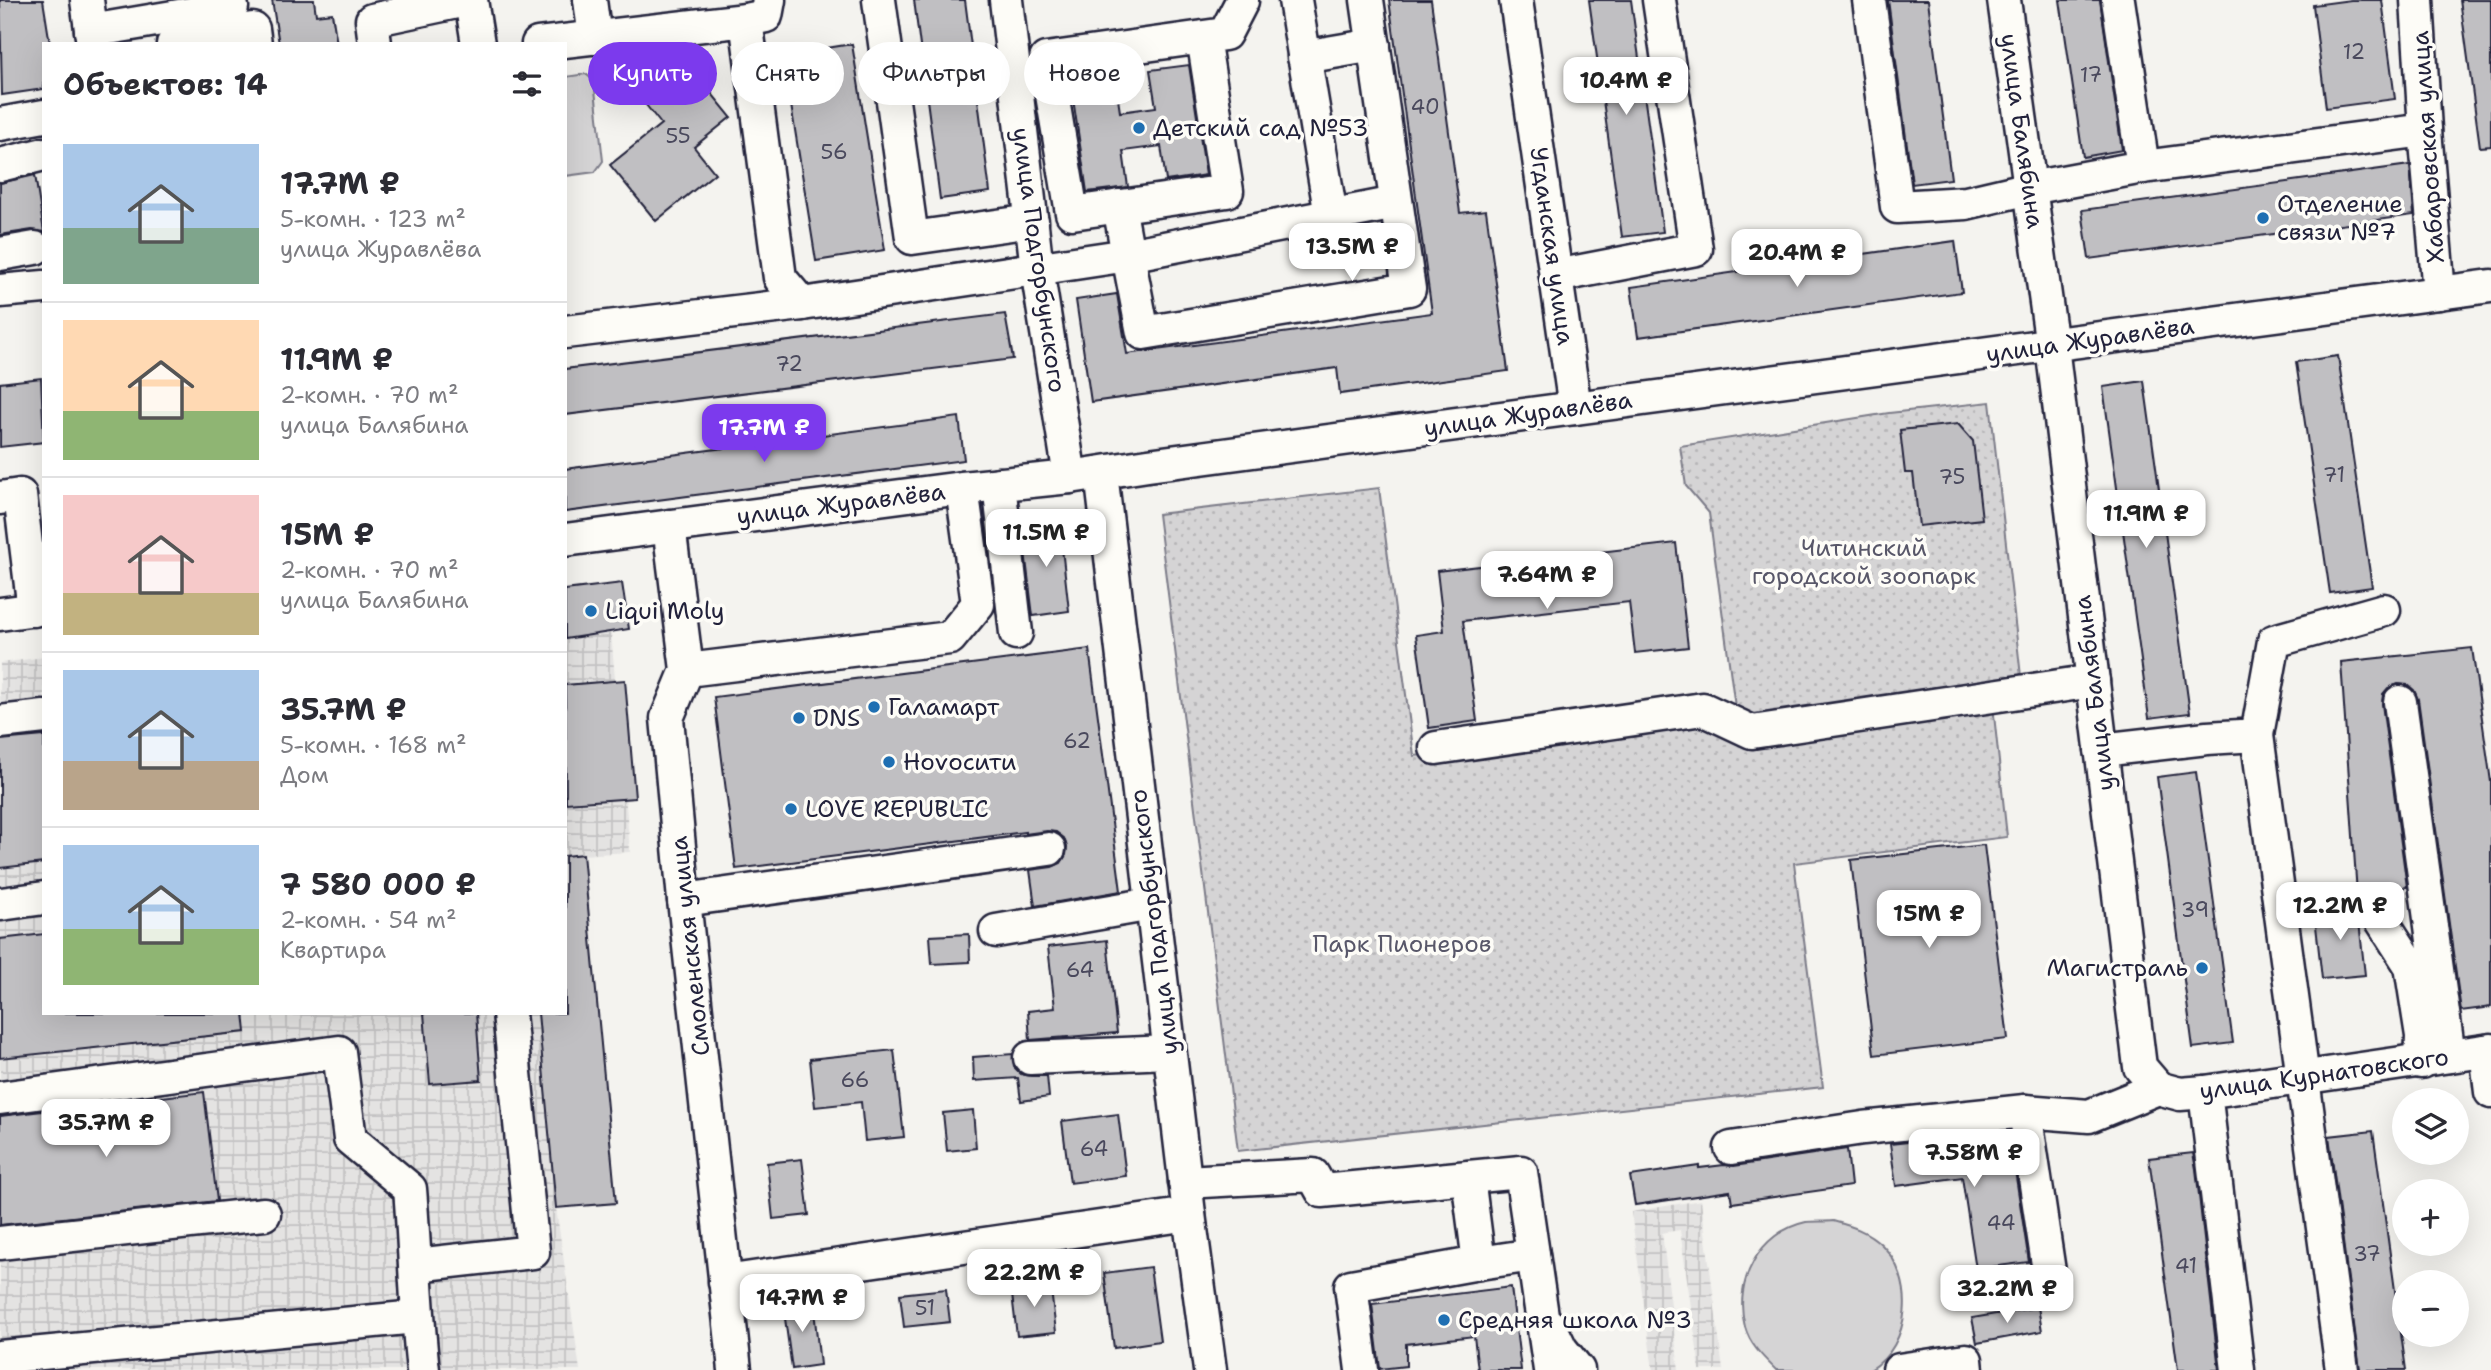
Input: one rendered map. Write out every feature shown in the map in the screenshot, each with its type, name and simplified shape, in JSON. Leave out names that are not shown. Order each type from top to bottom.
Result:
[{"type":"street","points":[[87,0],[92,38],[232,6]]},
{"type":"street","points":[[370,36],[468,0],[478,42]]},
{"type":"street","points":[[590,0],[595,38]]},
{"type":"street","points":[[879,0],[912,238],[1031,222]]},
{"type":"street","name":"улица Подгорбунского","points":[[1006,0],[1037,269],[1070,477]]},
{"type":"street","points":[[1203,37],[1227,191],[1072,213],[1046,59],[1203,37],[1225,34],[1244,0]]},
{"type":"street","points":[[1294,0],[1331,216]]},
{"type":"street","points":[[1119,206],[1143,333],[1409,289],[1367,0]]},
{"type":"street","name":"Угданская улица","points":[[1516,0],[1575,408]]},
{"type":"street","points":[[1556,276],[1696,248],[1659,0]]},
{"type":"street","points":[[1869,0],[1897,207],[1966,204],[2030,188],[2143,167],[2425,130]]},
{"type":"street","name":"улица Балябина","points":[[2004,0],[2052,346],[2140,1067],[2158,1088]]},
{"type":"street","points":[[2119,0],[2143,167]]},
{"type":"street","name":"Хабаровская улица","points":[[2417,0],[2439,293]]},
{"type":"street","points":[[557,42],[595,38],[739,10],[780,278],[802,304]]},
{"type":"street","points":[[184,42],[253,29],[256,42]]},
{"type":"street","points":[[1304,57],[1374,45]]},
{"type":"street","points":[[0,124],[42,116]]},
{"type":"street","points":[[0,165],[42,154]]},
{"type":"street","points":[[567,332],[802,304],[1128,255],[1396,203]]},
{"type":"street","points":[[0,254],[35,248]]},
{"type":"street","name":"улица Журавлёва","points":[[567,540],[962,488],[1101,473],[2491,286]]},
{"type":"street","points":[[0,291],[42,287]]},
{"type":"street","name":"улица Подгорбунского","points":[[1101,473],[1185,1182],[1210,1370]]},
{"type":"street","points":[[999,484],[1016,633]]},
{"type":"street","points":[[687,670],[950,638],[978,604],[962,488]]},
{"type":"street","points":[[0,498],[19,495],[39,609],[0,614]]},
{"type":"street","name":"Смоленская улица","points":[[669,526],[687,670],[667,718],[734,1370]]},
{"type":"street","points":[[2342,1370],[2257,735],[2274,640],[2384,610]]},
{"type":"street","points":[[1436,748],[1703,709],[1752,732],[2093,681]]},
{"type":"street","points":[[2400,702],[2435,1059]]},
{"type":"street","points":[[0,722],[42,718]]},
{"type":"street","points":[[2101,750],[2257,735]]},
{"type":"street","points":[[684,900],[1049,849]]},
{"type":"street","points":[[1,904],[42,898]]},
{"type":"street","points":[[996,931],[1152,904]]},
{"type":"street","points":[[2377,914],[2411,966],[2422,1036],[2435,1059]]},
{"type":"street","points":[[416,1265],[533,1252],[509,1015]]},
{"type":"street","points":[[2488,1051],[2491,1092]]},
{"type":"street","name":"улица Курнатовского","points":[[2158,1088],[2180,1094],[2205,1092],[2488,1051]]},
{"type":"street","points":[[0,1098],[339,1052],[350,1139],[410,1189],[416,1265],[416,1317],[423,1370]]},
{"type":"street","points":[[1030,1058],[1170,1052]]},
{"type":"street","points":[[1731,1148],[1863,1128],[2025,1111],[2089,1116],[2158,1088]]},
{"type":"street","points":[[2205,1092],[2238,1370]]},
{"type":"street","points":[[2025,1111],[2050,1278]]},
{"type":"street","points":[[1185,1182],[1312,1175],[1322,1191],[1521,1172],[1550,1370]]},
{"type":"street","points":[[1468,1177],[1479,1263]]},
{"type":"street","points":[[0,1243],[264,1214]]},
{"type":"street","points":[[725,1282],[1189,1214]]},
{"type":"street","points":[[1362,1370],[1351,1286],[1533,1255]]},
{"type":"street","points":[[1540,1302],[1562,1349],[1578,1370]]},
{"type":"street","points":[[0,1357],[416,1317]]},
{"type":"street","points":[[1899,1370],[1966,1360],[1967,1370]]},
{"type":"shaded area","points":[[611,633],[630,852],[567,856],[567,639]]},
{"type":"shaded area","points":[[42,657],[42,1015],[538,1015],[556,1208],[580,1370],[0,1370],[0,663]]},
{"type":"shaded area","points":[[1701,1200],[1723,1370],[1700,1370],[1680,1230],[1662,1233],[1679,1370],[1653,1370],[1631,1212]]},
{"type":"green space","points":[[586,74],[588,105],[597,105],[603,161],[595,172],[567,176],[567,77]]},
{"type":"green space","name":"Парк Пионеров","points":[[1990,402],[2022,685],[1992,696],[2007,837],[1794,863],[1823,1087],[1238,1151],[1158,514],[1379,488],[1414,756],[1737,722],[1709,513],[1686,486],[1680,446],[1889,413]]},
{"type":"green space","points":[[1833,1221],[1871,1236],[1893,1259],[1904,1293],[1905,1311],[1901,1328],[1884,1359],[1870,1370],[1776,1370],[1754,1345],[1745,1327],[1743,1293],[1753,1261],[1775,1236],[1789,1228],[1806,1222]]},
{"type":"building","points":[[0,0],[43,0],[50,42],[42,42],[42,89],[2,95]]},
{"type":"building","points":[[272,0],[314,0],[316,15],[332,13],[337,42],[279,42]]},
{"type":"building","points":[[914,0],[965,0],[970,42],[919,42]]},
{"type":"building","points":[[1389,0],[1431,0],[1460,213],[1486,210],[1508,371],[1340,394],[1337,368],[1091,402],[1076,300],[1117,294],[1127,354],[1432,313]]},
{"type":"building","points":[[1589,0],[1631,0],[1663,232],[1622,237]]},
{"type":"building","points":[[1888,0],[1928,0],[1951,179],[1912,184]]},
{"type":"building","points":[[2060,0],[2100,0],[2122,150],[2083,157]]},
{"type":"building","points":[[2351,0],[2382,0],[2395,99],[2326,108],[2313,5]]},
{"type":"building","points":[[2460,0],[2491,0],[2491,146],[2480,147]]},
{"type":"building","points":[[852,44],[858,81],[858,105],[862,105],[885,250],[816,261],[791,105],[844,105],[844,45]]},
{"type":"building","name":"Детский сад №53","points":[[1189,65],[1206,175],[1166,181],[1161,146],[1123,151],[1128,187],[1087,192],[1074,105],[1119,105],[1120,112],[1156,107],[1150,70]]},
{"type":"building","points":[[717,100],[731,117],[694,147],[715,173],[656,221],[610,165],[661,124],[646,105],[717,105]]},
{"type":"building","points":[[928,105],[979,105],[990,192],[940,199]]},
{"type":"building","points":[[2410,165],[2414,215],[2089,259],[2082,210]]},
{"type":"building","points":[[35,175],[42,232],[32,230],[0,235],[0,183]]},
{"type":"building","points":[[1955,241],[1962,292],[1638,337],[1631,287]]},
{"type":"building","points":[[1005,314],[1013,359],[567,415],[567,369]]},
{"type":"building","points":[[2338,356],[2372,587],[2330,593],[2296,362]]},
{"type":"building","points":[[41,378],[42,442],[0,447],[0,383]]},
{"type":"building","points":[[2144,381],[2190,713],[2149,718],[2103,387]]},
{"type":"building","points":[[959,417],[964,460],[567,512],[567,469]]},
{"type":"building","points":[[1958,424],[1973,441],[1982,519],[1919,526],[1913,473],[1905,473],[1900,430]]},
{"type":"building","points":[[1059,521],[1069,611],[1033,616],[1022,527]]},
{"type":"building","points":[[1676,543],[1688,647],[1635,653],[1629,602],[1463,621],[1477,721],[1429,728],[1416,635],[1444,631],[1437,571]]},
{"type":"building","points":[[622,583],[629,629],[567,639],[567,590]]},
{"type":"building","points":[[2472,648],[2491,782],[2491,1007],[2461,1011],[2418,699],[2408,685],[2398,684],[2388,688],[2383,694],[2382,704],[2407,887],[2357,894],[2341,662]]},
{"type":"building","name":"Ноvосити","points":[[1089,649],[1121,891],[1035,906],[1030,870],[1052,867],[1061,863],[1066,855],[1064,838],[1056,832],[1047,831],[736,869],[714,697]]},
{"type":"building","points":[[625,680],[635,798],[567,803],[567,685]]},
{"type":"building","points":[[42,736],[42,863],[0,868],[0,740]]},
{"type":"building","points":[[2196,772],[2233,1043],[2193,1048],[2157,777]]},
{"type":"building","points":[[1984,845],[2008,1039],[1874,1055],[1851,860]]},
{"type":"building","points":[[583,854],[616,1203],[556,1208],[538,1015],[567,1015],[567,856]]},
{"type":"building","points":[[2357,904],[2365,975],[2322,979],[2314,908]]},
{"type":"building","points":[[42,934],[42,1015],[244,1015],[246,1032],[0,1058],[0,939]]},
{"type":"building","points":[[969,934],[970,962],[932,964],[930,936]]},
{"type":"building","points":[[1107,940],[1117,1033],[1030,1040],[1028,1011],[1055,1008],[1048,947]]},
{"type":"building","points":[[424,1015],[476,1015],[481,1080],[430,1084]]},
{"type":"building","points":[[894,1050],[904,1137],[865,1141],[861,1102],[815,1107],[810,1059]]},
{"type":"building","points":[[1013,1054],[1014,1067],[1021,1074],[1047,1076],[1049,1097],[1021,1101],[1018,1078],[974,1081],[973,1057]]},
{"type":"building","points":[[204,1092],[217,1201],[0,1225],[0,1116]]},
{"type":"building","points":[[973,1110],[976,1148],[947,1151],[943,1113]]},
{"type":"building","points":[[1118,1114],[1126,1176],[1070,1183],[1062,1121]]},
{"type":"building","points":[[2009,1131],[2029,1262],[1976,1269],[1962,1177],[1896,1186],[1890,1144]]},
{"type":"building","points":[[2373,1131],[2392,1270],[2392,1347],[2403,1347],[2406,1370],[2360,1370],[2329,1136]]},
{"type":"building","points":[[1847,1149],[1851,1186],[1732,1203],[1730,1191],[1635,1205],[1630,1176],[1699,1166],[1734,1166]]},
{"type":"building","points":[[2193,1153],[2219,1370],[2178,1370],[2149,1158]]},
{"type":"building","points":[[802,1159],[809,1215],[773,1219],[767,1163]]},
{"type":"building","points":[[1150,1267],[1160,1341],[1114,1348],[1104,1273]]},
{"type":"building","points":[[1050,1281],[1056,1332],[1017,1336],[1011,1286]]},
{"type":"building","name":"Средняя школа №3","points":[[1511,1287],[1521,1370],[1478,1370],[1474,1336],[1406,1344],[1406,1366],[1380,1369],[1372,1304]]},
{"type":"building","points":[[946,1289],[950,1322],[904,1327],[900,1294]]},
{"type":"building","points":[[813,1301],[820,1365],[792,1369],[783,1304]]},
{"type":"building","points":[[2038,1307],[2042,1331],[1977,1343],[1972,1318]]},
{"type":"place","name":"Детский сад №53","points":[[1139,128]]},
{"type":"place","name":"Отделение связи №7","points":[[2263,218]]},
{"type":"place","name":"Liqui Moly","points":[[591,611]]},
{"type":"place","name":"Галамарт","points":[[874,707]]},
{"type":"place","name":"DNS","points":[[799,718]]},
{"type":"place","name":"Ноvосити","points":[[889,762]]},
{"type":"place","name":"LOVE REPUBLIC","points":[[791,809]]},
{"type":"place","name":"Магистраль","points":[[2202,968]]},
{"type":"place","name":"Средняя школа №3","points":[[1444,1320]]},
{"type":"park label","name":"Читинский городской зоопарк","points":[[1864,562]]}]
